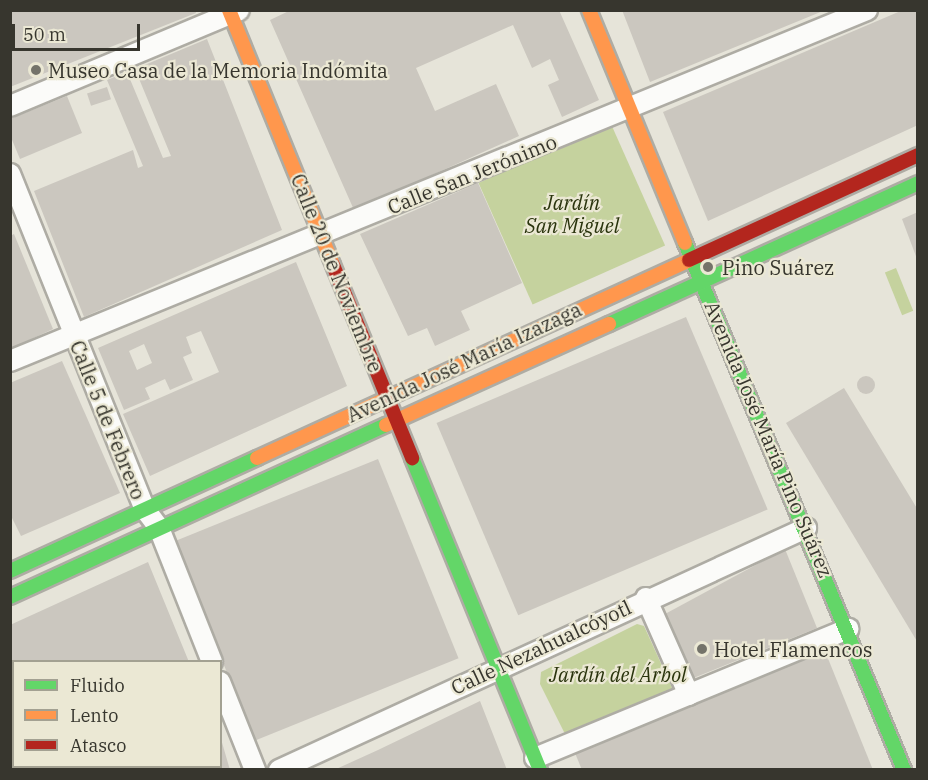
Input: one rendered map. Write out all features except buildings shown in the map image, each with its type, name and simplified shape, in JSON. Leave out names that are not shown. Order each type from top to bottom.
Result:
[{"type":"main road","name":"Avenida José María Pino Suárez","points":[[589,10],[848,629],[904,770]]},
{"type":"main road","name":"Calle 20 de Noviembre","points":[[233,12],[321,236],[538,764]]},
{"type":"main road","name":"Avenida José María Izazaga","points":[[10,572],[144,508],[918,155]]},
{"type":"main road","name":"Avenida José María Izazaga","points":[[10,597],[918,183]]},
{"type":"street","name":"Calle San Jerónimo","points":[[10,361],[74,333],[321,236],[630,110],[867,10]]},
{"type":"street","points":[[10,106],[233,12]]},
{"type":"street","name":"Calle 5 de Febrero","points":[[10,174],[144,508],[159,528],[211,660]]},
{"type":"street","name":"Calle Nezahualcóyotl","points":[[279,770],[499,665],[806,528]]},
{"type":"street","points":[[646,598],[689,695]]},
{"type":"street","points":[[538,764],[689,695],[848,629]]},
{"type":"street","points":[[222,687],[255,770]]},
{"type":"green space","name":"Jardín San Miguel","points":[[611,124],[665,246],[533,304],[479,183]]},
{"type":"green space","points":[[896,268],[913,311],[902,315],[885,272]]},
{"type":"green space","name":"Jardín del Árbol","points":[[637,624],[644,626],[673,690],[571,734],[564,732],[540,684],[541,672]]},
{"type":"traffic: fast","points":[[609,324],[918,183]]},
{"type":"traffic: fast","points":[[685,243],[904,770]]},
{"type":"traffic: fast","points":[[10,597],[386,425]]},
{"type":"traffic: fast","points":[[10,571],[257,458]]},
{"type":"traffic: fast","points":[[412,458],[540,770]]},
{"type":"traffic: slow","points":[[229,10],[333,265]]},
{"type":"traffic: slow","points":[[589,10],[685,243]]},
{"type":"traffic: slow","points":[[257,458],[689,260]]},
{"type":"traffic: slow","points":[[386,425],[609,324]]},
{"type":"traffic: jam","points":[[689,260],[918,155]]},
{"type":"traffic: jam","points":[[333,265],[412,458]]},
{"type":"place","name":"Museo Casa de la Memoria Indómita","points":[[36,70]]},
{"type":"place","name":"Pino Suárez","points":[[708,267]]},
{"type":"place","name":"Hotel Flamencos","points":[[702,649]]}]
